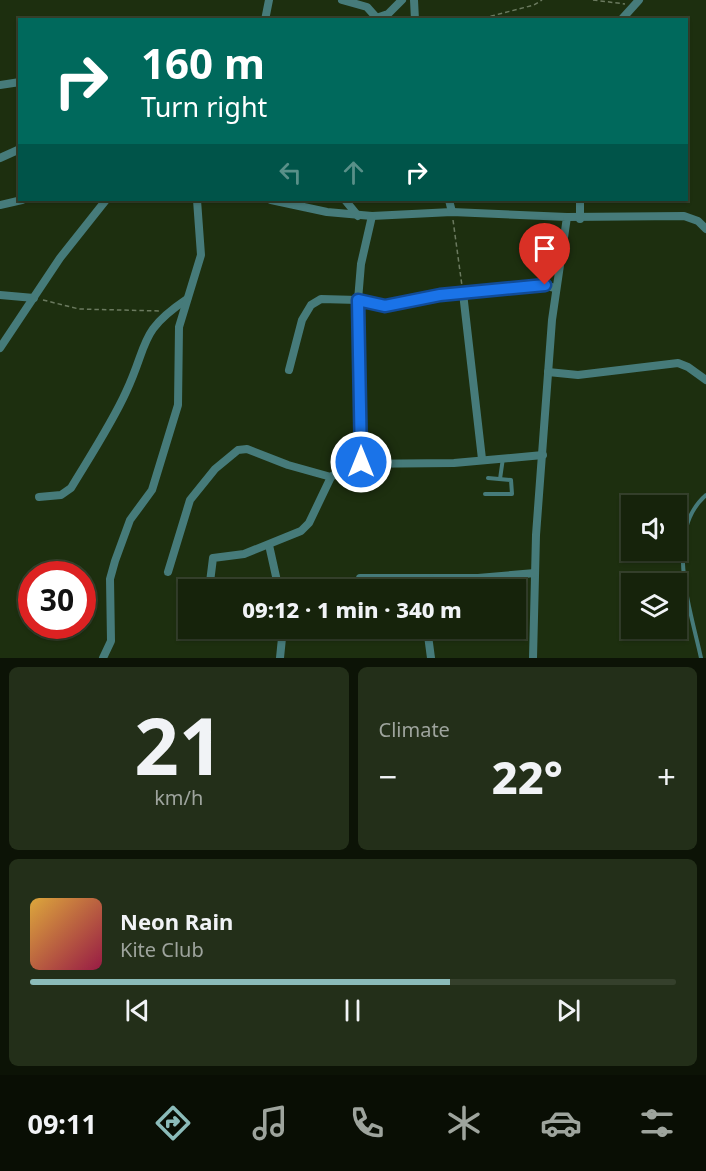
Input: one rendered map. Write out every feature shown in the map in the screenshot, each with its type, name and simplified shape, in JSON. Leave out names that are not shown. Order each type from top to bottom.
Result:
[{"type":"street","points":[[265,18],[269,0]]},
{"type":"street","points":[[342,0],[367,7],[373,18],[388,14],[402,0]]},
{"type":"street","points":[[414,0],[415,18]]},
{"type":"street","points":[[623,18],[637,2]]},
{"type":"street","points":[[0,85],[18,82]]},
{"type":"street","points":[[0,158],[18,150]]},
{"type":"street","points":[[0,205],[18,201]]},
{"type":"street","points":[[0,348],[60,258],[105,201]]},
{"type":"street","points":[[103,658],[111,641],[110,579],[115,561],[124,532],[152,490],[175,417],[179,396],[177,340],[201,255],[197,201]]},
{"type":"street","points":[[275,201],[327,213],[358,216],[452,212],[580,219],[684,216],[698,221],[706,229]]},
{"type":"street","points":[[346,201],[358,216]]},
{"type":"street","points":[[449,201],[452,212]]},
{"type":"street","points":[[580,201],[580,219]]},
{"type":"street","points":[[361,462],[358,300],[361,264],[372,216]]},
{"type":"street","points":[[533,658],[535,573],[548,372],[555,288],[567,217]]},
{"type":"street","points":[[289,370],[302,320],[311,305],[321,299],[358,300],[385,306],[463,293],[509,290],[539,284],[555,288]]},
{"type":"street","points":[[463,293],[482,459]]},
{"type":"street","points":[[0,295],[34,297]]},
{"type":"street","points":[[39,497],[61,495],[71,488],[126,393],[150,331],[170,310],[187,299]]},
{"type":"street","points":[[548,372],[578,375],[678,363],[706,380]]},
{"type":"street","points":[[168,572],[190,500],[215,470],[238,450],[247,450],[331,477]]},
{"type":"street","points":[[210,579],[213,558],[237,556],[269,545],[305,528],[331,477],[342,466],[361,462],[454,462],[543,455]]},
{"type":"street","points":[[269,545],[277,579]]},
{"type":"street","points":[[362,579],[362,577],[430,579],[535,573]]},
{"type":"street","points":[[280,658],[282,639]]},
{"type":"street","points":[[428,639],[430,658]]},
{"type":"lane","points":[[500,479],[503,458]]},
{"type":"lane","points":[[485,494],[511,495],[512,481],[488,478]]},
{"type":"lane","points":[[701,658],[682,576],[688,523],[696,504],[706,495]]},
{"type":"path","points":[[484,18],[534,5],[542,0]]},
{"type":"path","points":[[593,0],[637,2]]},
{"type":"path","points":[[452,212],[463,293]]},
{"type":"path","points":[[34,297],[79,309],[120,312],[170,310]]},
{"type":"route","points":[[361,462],[358,300],[373,306],[385,306],[440,295],[545,285]]}]
